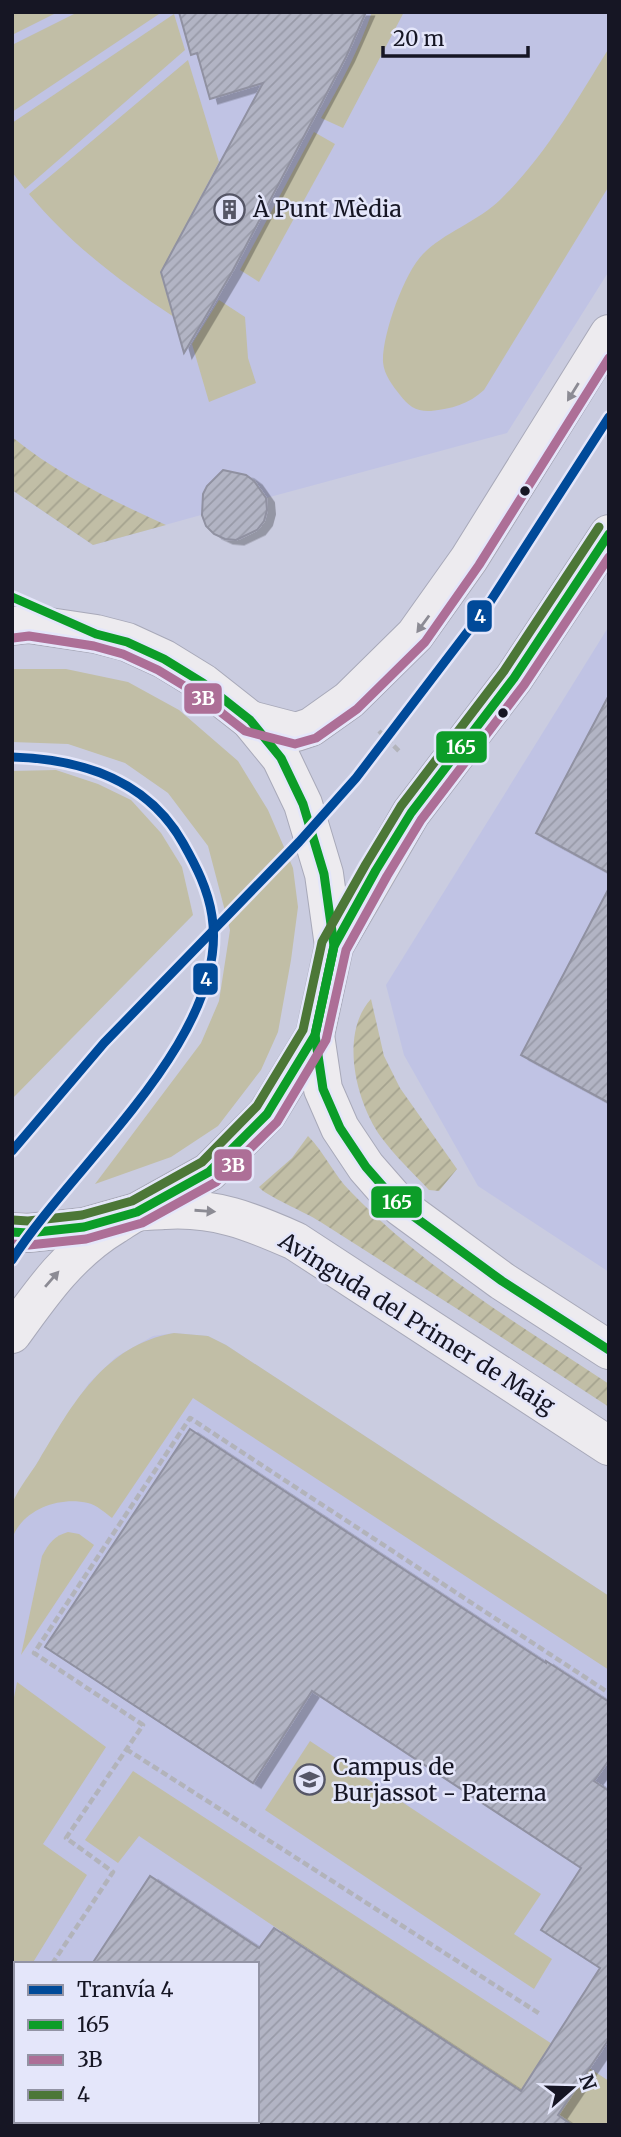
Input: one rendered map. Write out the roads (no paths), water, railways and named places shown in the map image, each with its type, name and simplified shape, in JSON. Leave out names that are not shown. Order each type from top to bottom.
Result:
[{"type":"main road","points":[[250,720],[296,732],[312,727],[349,700],[415,635],[469,559],[609,334]]},
{"type":"main road","points":[[12,1334],[44,1288],[72,1256],[101,1233],[209,1172],[267,1114],[315,1035],[334,946],[411,813],[514,678],[609,534]]},
{"type":"main road","points":[[12,597],[96,634]]},
{"type":"main road","points":[[12,626],[29,624],[96,634],[127,642],[164,659],[203,683],[250,720],[281,758],[303,804],[324,874],[334,946]]},
{"type":"main road","points":[[315,1035],[323,1089],[340,1128],[366,1167],[401,1207],[502,1280],[609,1350]]},
{"type":"main road","name":"Avinguda del Primer de Maig","points":[[137,1212],[177,1209],[217,1212],[249,1220],[295,1241],[609,1446]]},
{"type":"main road","points":[[12,1232],[28,1233],[84,1227],[137,1212]]},
{"type":"tram line","name":"4","points":[[12,1151],[104,1043],[299,842],[356,778],[488,605],[609,417]]},
{"type":"tram line","name":"4","points":[[12,757],[63,762],[87,768],[131,788],[151,803],[168,821],[188,852],[204,887],[212,916],[211,961],[197,1007],[173,1053],[142,1097],[12,1260]]},
{"type":"place","name":"À Punt Mèdia","points":[[230,209]]},
{"type":"place","name":"Campus de Burjassot - Paterna","points":[[310,1780]]}]
